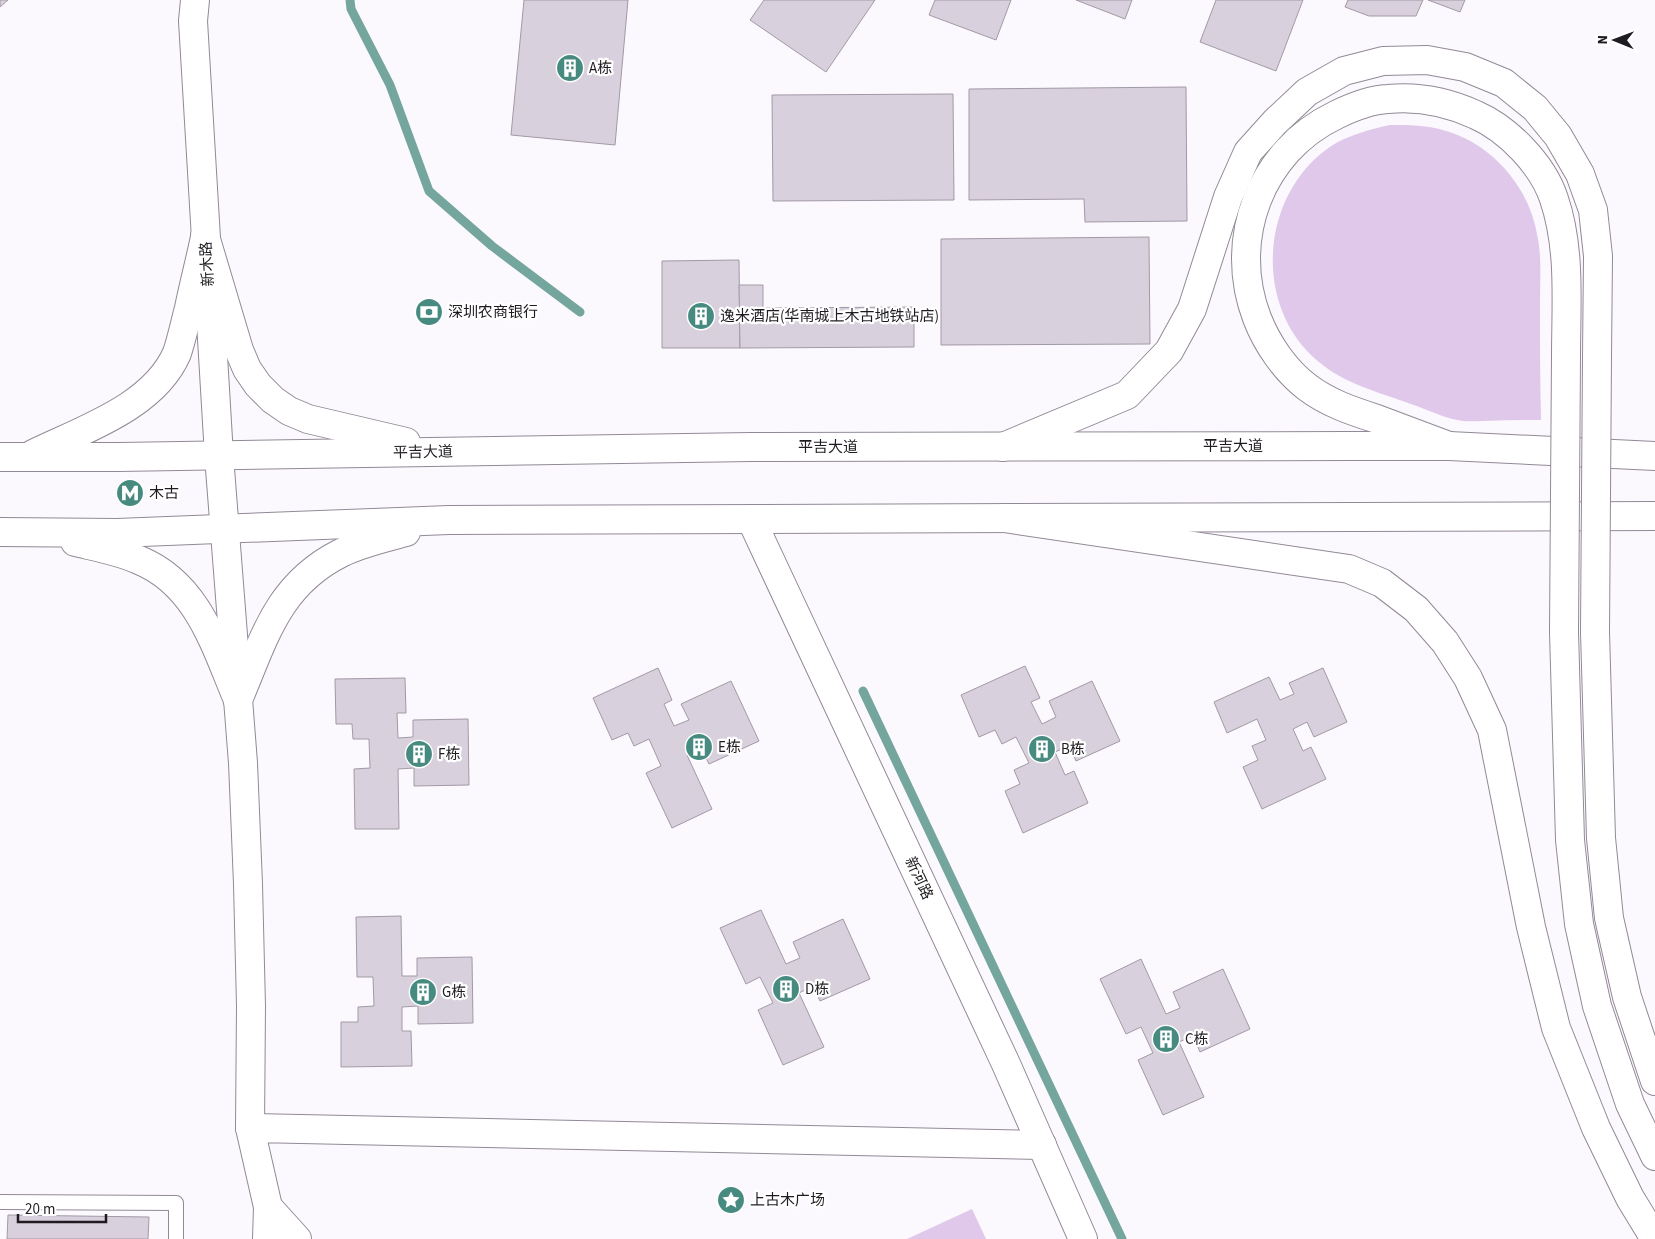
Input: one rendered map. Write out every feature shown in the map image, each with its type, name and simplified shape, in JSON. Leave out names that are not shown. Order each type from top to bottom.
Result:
[{"type":"main road","name":"新木路","points":[[195,0],[193,21],[218,456],[238,700],[248,884],[251,1006],[250,1128],[268,1206]]},
{"type":"main road","points":[[1003,447],[1127,395],[1169,351],[1192,309],[1228,196],[1248,152],[1275,122],[1307,92],[1344,71],[1383,61],[1426,60],[1465,67],[1504,83],[1535,108],[1558,136],[1580,174],[1593,210],[1598,256],[1595,632],[1601,838],[1609,918],[1627,997],[1655,1081]]},
{"type":"main road","points":[[1449,446],[1336,405],[1307,387],[1282,362],[1263,334],[1251,301],[1245,267],[1247,233],[1256,199],[1272,169],[1295,142],[1322,122],[1353,107],[1387,99],[1421,98],[1455,105],[1486,119],[1514,140],[1537,166],[1554,196],[1563,229],[1566,264],[1564,632],[1570,840],[1579,924],[1597,1006],[1630,1104],[1655,1156]]},
{"type":"main road","points":[[206,236],[239,350],[247,369],[258,385],[273,400],[289,411],[308,419],[447,452]]},
{"type":"main road","points":[[13,457],[124,410],[154,386],[167,370],[176,354],[206,236]]},
{"type":"main road","name":"平吉大道","points":[[13,457],[218,456],[751,447],[1449,446],[1655,456]]},
{"type":"main road","points":[[0,532],[117,533],[449,520],[1655,516]]},
{"type":"main road","points":[[1004,518],[1349,568],[1382,582],[1416,609],[1445,642],[1468,678],[1492,730],[1531,927],[1556,1028],[1596,1128],[1630,1198],[1655,1239]]},
{"type":"main road","name":"新河路","points":[[751,519],[1006,1064],[1084,1239]]},
{"type":"main road","points":[[238,700],[271,621],[284,600],[300,581],[320,564],[342,552],[365,543],[449,520]]},
{"type":"main road","points":[[42,532],[138,559],[155,567],[170,578],[196,606],[238,700]]},
{"type":"main road","points":[[250,1128],[1042,1145]]},
{"type":"main road","points":[[267,1239],[268,1206]]},
{"type":"main road","points":[[268,1206],[297,1239]]},
{"type":"lane","points":[[0,1202],[176,1203],[176,1239]]},
{"type":"shaded area","points":[[1390,125],[1432,128],[1463,137],[1493,157],[1506,170],[1526,200],[1533,217],[1540,251],[1541,420],[1460,421],[1366,388],[1334,373],[1324,366],[1300,343],[1284,315],[1275,284],[1273,252],[1278,220],[1291,190],[1310,164],[1336,143],[1362,132]]},
{"type":"shaded area","points":[[972,1209],[986,1239],[907,1239]]},
{"type":"building","points":[[0,0],[8,0],[0,7]]},
{"type":"building","name":"A栋","points":[[524,0],[628,0],[615,145],[511,135]]},
{"type":"building","points":[[764,0],[875,0],[826,72],[750,20]]},
{"type":"building","points":[[935,0],[1011,0],[996,40],[929,15]]},
{"type":"building","points":[[1076,0],[1132,0],[1125,19]]},
{"type":"building","points":[[1216,0],[1303,0],[1276,71],[1200,42]]},
{"type":"building","points":[[1348,0],[1423,0],[1416,16],[1369,16],[1345,7]]},
{"type":"building","points":[[1428,0],[1465,0],[1460,12]]},
{"type":"building","points":[[1186,87],[1187,221],[1085,222],[1084,199],[969,200],[969,89]]},
{"type":"building","points":[[953,94],[954,200],[773,201],[772,95]]},
{"type":"building","points":[[1149,237],[1150,344],[941,345],[941,239]]},
{"type":"building","name":"逸米酒店(华南城上木古地铁站店)","points":[[739,260],[740,348],[662,348],[662,261]]},
{"type":"building","points":[[739,285],[763,285],[763,308],[914,307],[914,347],[740,348]]},
{"type":"building","name":"B栋","points":[[1025,666],[1040,698],[1031,702],[1042,724],[1056,717],[1049,701],[1092,681],[1120,741],[1076,761],[1069,746],[1055,752],[1065,775],[1074,771],[1088,803],[1023,833],[1005,791],[1020,784],[1014,770],[1029,763],[1016,737],[1002,744],[995,730],[979,737],[961,695]]},
{"type":"building","name":"E栋","points":[[658,668],[672,700],[664,704],[674,726],[689,720],[681,704],[731,681],[759,741],[709,764],[701,748],[687,755],[712,809],[672,828],[646,773],[661,766],[649,739],[634,746],[628,733],[612,740],[593,698]]},
{"type":"building","points":[[1323,668],[1347,722],[1314,737],[1307,722],[1293,729],[1303,751],[1311,747],[1326,779],[1262,809],[1243,767],[1258,760],[1252,746],[1266,740],[1257,719],[1227,733],[1214,702],[1269,677],[1280,700],[1294,694],[1289,683]]},
{"type":"building","name":"F栋","points":[[405,678],[406,713],[397,713],[398,738],[413,737],[413,720],[468,719],[469,785],[414,786],[414,768],[398,769],[399,829],[355,829],[354,769],[370,768],[369,739],[353,739],[352,724],[336,724],[335,679]]},
{"type":"building","name":"D栋","points":[[761,910],[786,964],[800,958],[793,942],[843,919],[870,979],[820,1001],[813,986],[799,993],[824,1047],[783,1065],[758,1010],[773,1003],[760,977],[746,984],[720,928]]},
{"type":"building","name":"G栋","points":[[401,916],[402,976],[417,976],[417,958],[472,957],[473,1023],[418,1024],[418,1006],[402,1007],[402,1031],[411,1031],[412,1066],[341,1067],[341,1022],[358,1022],[358,1007],[374,1006],[373,977],[357,977],[356,917]]},
{"type":"building","name":"C栋","points":[[1141,959],[1166,1014],[1180,1008],[1173,992],[1223,969],[1250,1029],[1200,1052],[1193,1036],[1179,1042],[1204,1097],[1163,1115],[1138,1060],[1153,1053],[1141,1027],[1126,1034],[1100,979]]},
{"type":"building","points":[[8,1215],[149,1217],[148,1239],[7,1239]]},
{"type":"waterway","points":[[350,0],[351,9],[390,85],[429,191],[492,246],[580,312]]},
{"type":"waterway","points":[[863,691],[1122,1239]]},
{"type":"place","name":"A栋","points":[[570,68]]},
{"type":"place","name":"深圳农商银行","points":[[429,312]]},
{"type":"place","name":"逸米酒店(华南城上木古地铁站店)","points":[[701,316]]},
{"type":"place","name":"木古","points":[[130,493]]},
{"type":"place","name":"E栋","points":[[699,747]]},
{"type":"place","name":"B栋","points":[[1042,749]]},
{"type":"place","name":"F栋","points":[[419,754]]},
{"type":"place","name":"D栋","points":[[786,989]]},
{"type":"place","name":"G栋","points":[[423,992]]},
{"type":"place","name":"C栋","points":[[1166,1039]]},
{"type":"place","name":"上古木广场","points":[[731,1200]]}]
